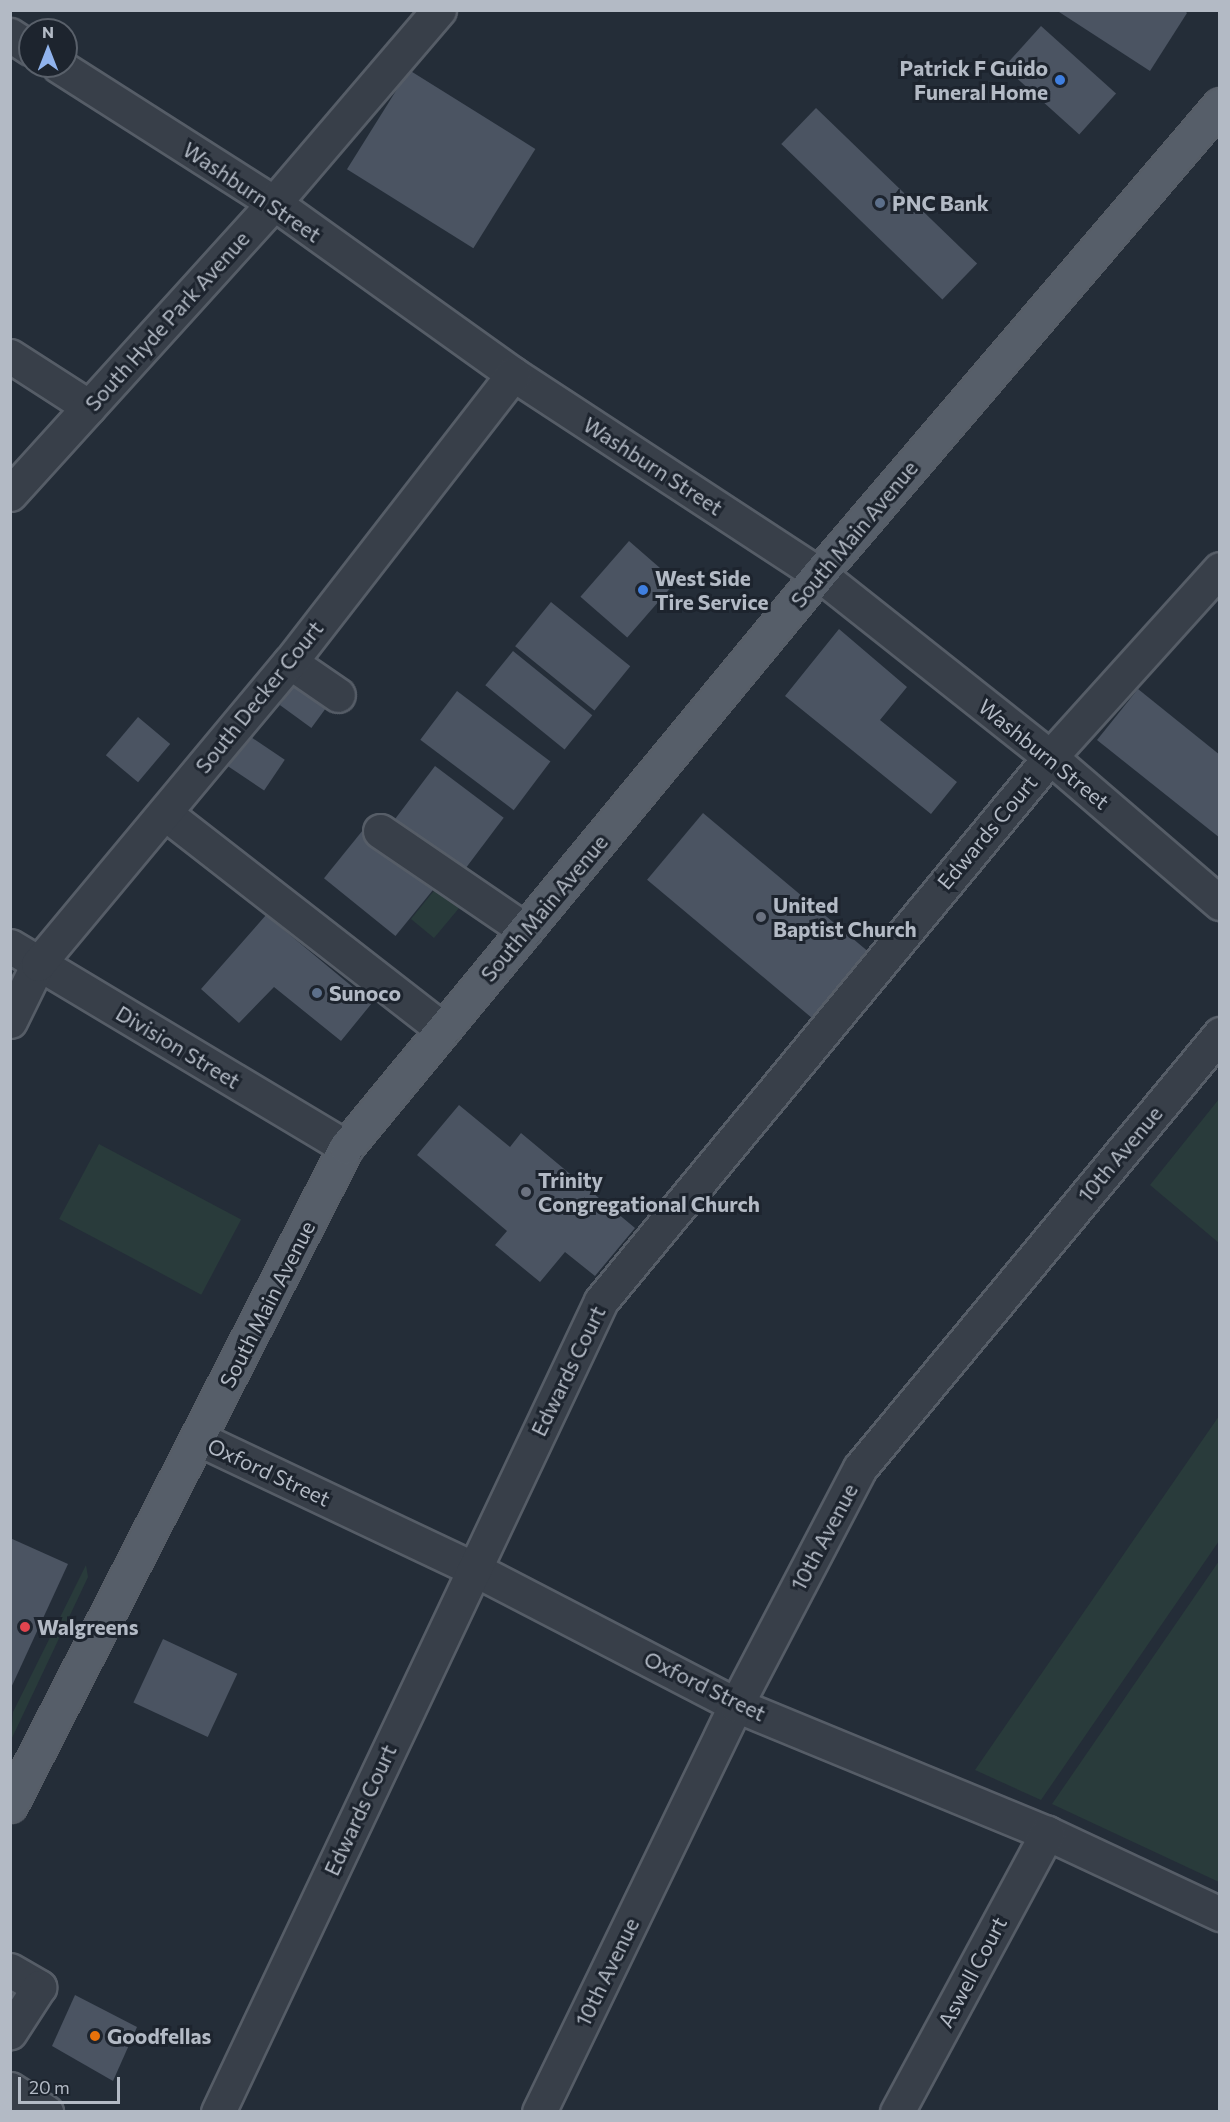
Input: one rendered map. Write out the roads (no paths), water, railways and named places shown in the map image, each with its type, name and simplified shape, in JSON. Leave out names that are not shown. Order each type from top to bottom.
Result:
[{"type":"main road","name":"South Main Avenue","points":[[10,1805],[199,1439],[346,1147],[819,574],[1220,105]]},
{"type":"street","name":"South Hyde Park Avenue","points":[[10,494],[274,204],[439,10]]},
{"type":"street","name":"Washburn Street","points":[[78,78],[274,204],[513,374],[819,574],[1050,757],[1220,903]]},
{"type":"street","points":[[10,356],[89,407]]},
{"type":"street","name":"South Decker Court","points":[[10,1021],[38,964],[166,814],[290,662],[513,374]]},
{"type":"street","name":"Edwards Court","points":[[218,2112],[601,1301],[1050,757],[1220,569]]},
{"type":"street","points":[[290,662],[338,695]]},
{"type":"street","points":[[166,814],[443,1030]]},
{"type":"street","points":[[380,831],[525,930]]},
{"type":"street","name":"Division Street","points":[[10,946],[346,1147]]},
{"type":"street","name":"10th Avenue","points":[[539,2112],[736,1705],[860,1468],[1220,1034]]},
{"type":"street","name":"Oxford Street","points":[[199,1439],[474,1569],[736,1705],[1047,1833],[1220,1914]]},
{"type":"street","name":"Aswell Court","points":[[897,2112],[1047,1833]]},
{"type":"street","points":[[10,1970],[39,1987],[10,2032]]},
{"type":"street","points":[[10,2089],[46,2112]]},
{"type":"place","name":"Patrick F Guido Funeral Home","points":[[1060,80]]},
{"type":"place","name":"PNC Bank","points":[[880,203]]},
{"type":"place","name":"West Side Tire Service","points":[[643,590]]},
{"type":"place","name":"United Baptist Church","points":[[761,917]]},
{"type":"place","name":"Sunoco","points":[[317,993]]},
{"type":"place","name":"Trinity Congregational Church","points":[[526,1192]]},
{"type":"place","name":"Walgreens","points":[[25,1627]]},
{"type":"place","name":"Goodfellas","points":[[95,2036]]}]
